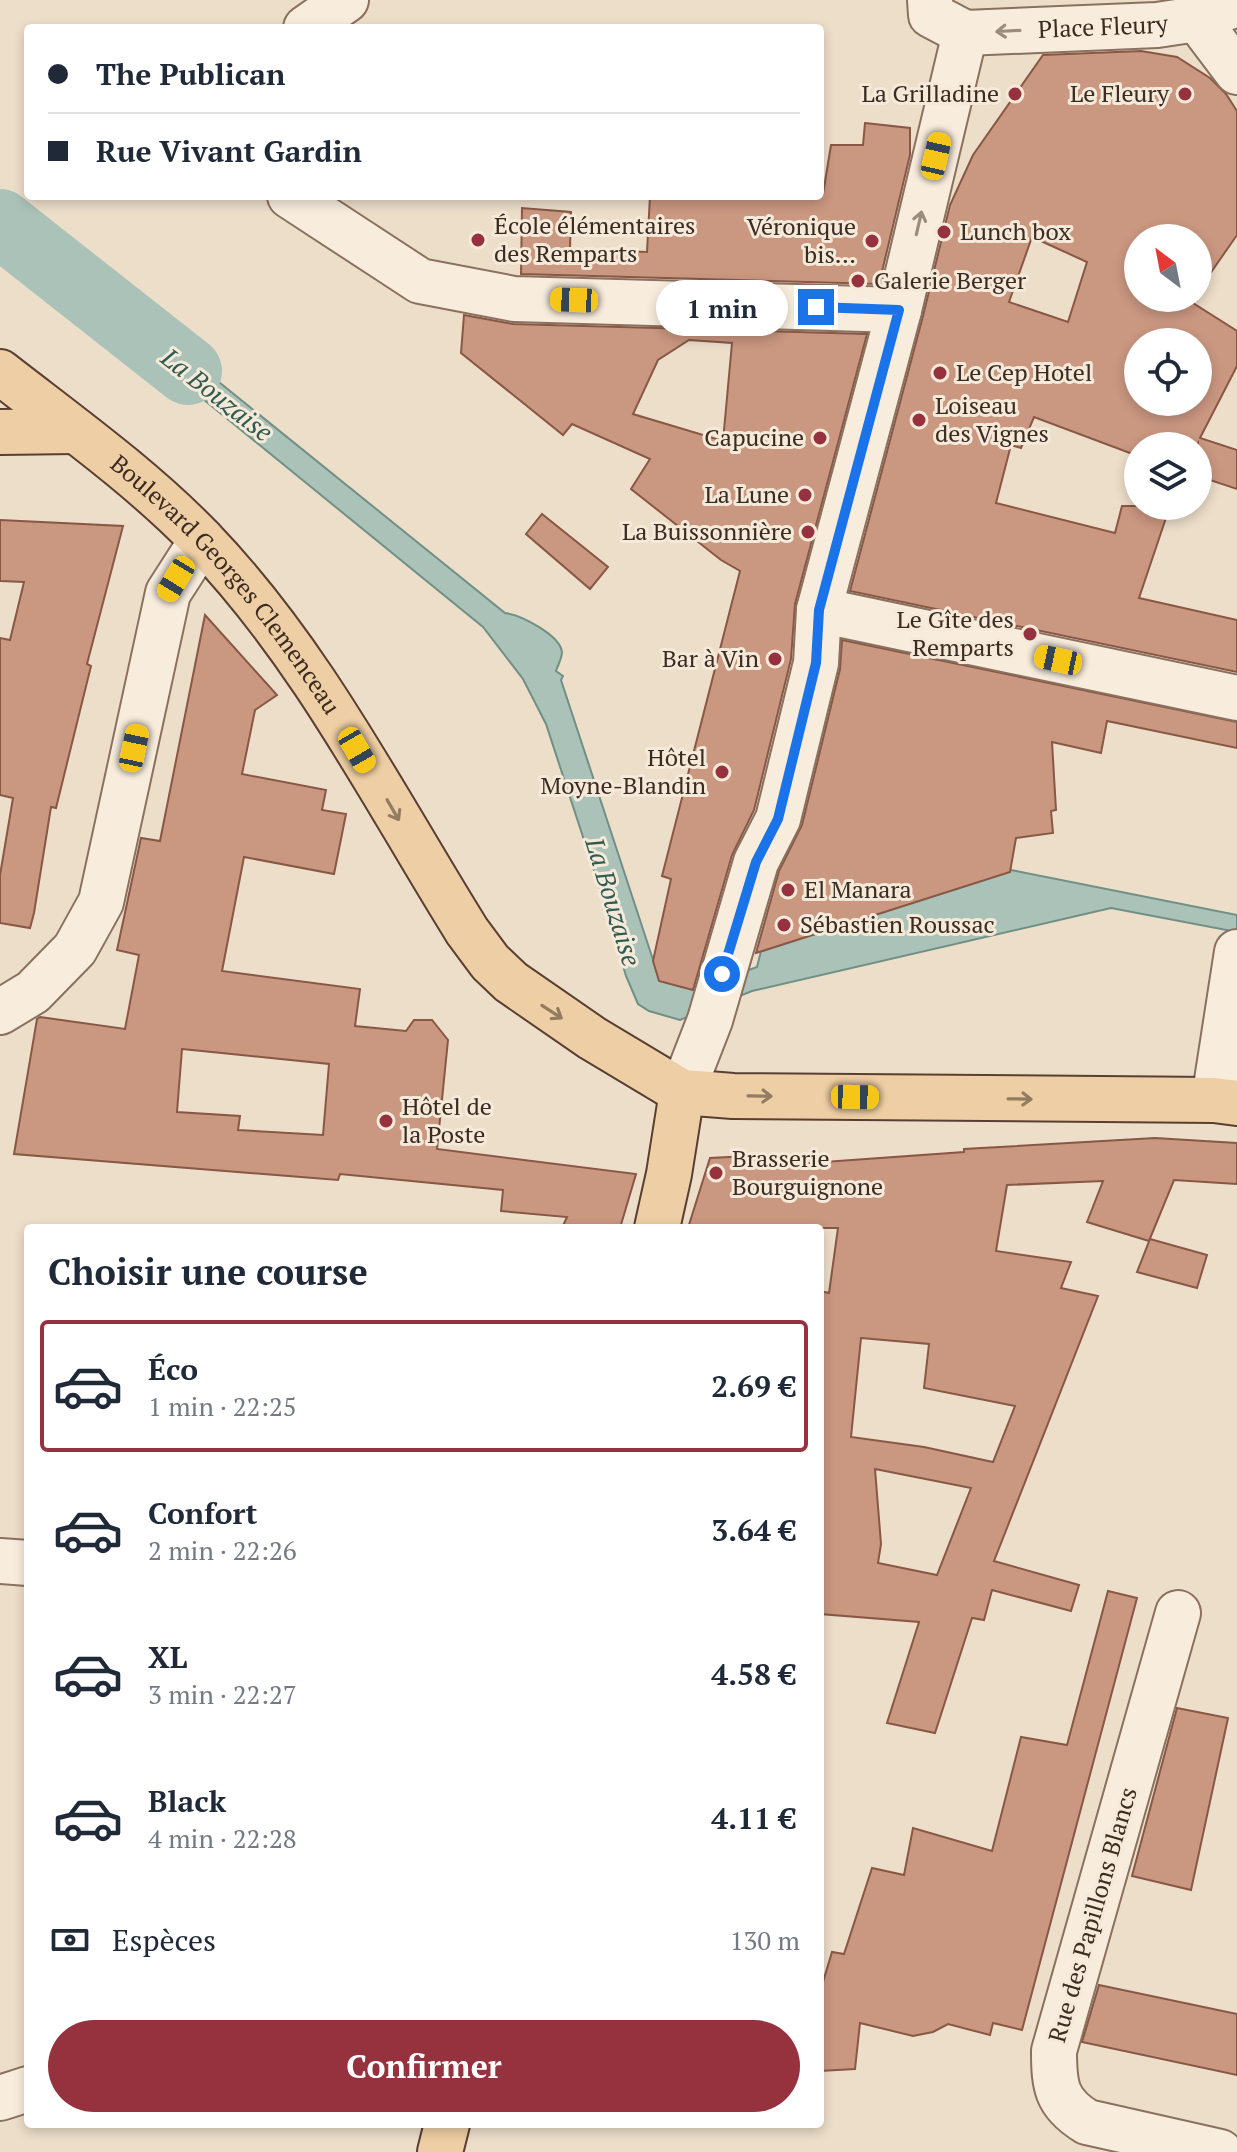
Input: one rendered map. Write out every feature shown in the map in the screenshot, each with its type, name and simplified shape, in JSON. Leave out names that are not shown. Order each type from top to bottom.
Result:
[{"type":"main road","name":"Boulevard Georges Clemenceau","points":[[0,372],[172,510],[260,606],[343,726],[451,907],[490,962],[534,1000],[682,1092]]},
{"type":"main road","points":[[0,432],[76,431]]},
{"type":"main road","points":[[658,1224],[682,1092],[733,1096],[1226,1101]]},
{"type":"main road","points":[[440,2152],[446,2128]]},
{"type":"street","points":[[312,24],[346,0]]},
{"type":"street","points":[[682,1092],[710,1020],[756,862],[778,819],[816,663],[819,610],[899,310],[965,33],[931,15],[930,0]]},
{"type":"street","points":[[1217,11],[1237,72]]},
{"type":"street","name":"Place Fleury","points":[[965,33],[1157,25],[1217,11]]},
{"type":"street","points":[[296,200],[420,281],[514,299],[899,310]]},
{"type":"street","points":[[0,1012],[33,992],[75,949],[101,902],[168,593],[202,540]]},
{"type":"street","points":[[819,610],[1237,698]]},
{"type":"street","points":[[1226,1101],[1236,958]]},
{"type":"street","points":[[0,1561],[24,1563]]},
{"type":"street","name":"Rue des Papillons Blancs","points":[[1178,1613],[1054,2051],[1054,2074],[1060,2098],[1070,2111],[1087,2122],[1220,2152]]},
{"type":"street","points":[[0,2098],[24,2090]]},
{"type":"water","points":[[0,207],[102,289],[88,306],[0,238]]},
{"type":"water","points":[[121,303],[505,613],[530,622],[560,646],[561,659],[556,671],[563,676],[561,680],[660,981],[695,990],[757,967],[761,951],[1011,870],[1237,915],[1237,932],[1111,908],[752,991],[680,1020],[649,1011],[638,1004],[626,976],[546,724],[523,679],[483,627],[106,320]]},
{"type":"building","points":[[1141,51],[1177,57],[1210,78],[1237,111],[1237,235],[1212,271],[1212,224],[1124,224],[1124,312],[1207,312],[1237,331],[1237,366],[1212,415],[1212,328],[1124,328],[1124,416],[1211,416],[1203,432],[1124,432],[1124,451],[1034,417],[1021,448],[1011,445],[996,503],[1115,533],[1122,506],[1124,520],[1165,520],[1139,598],[1237,620],[1237,672],[850,591],[950,205],[973,155],[1043,55]],"holes":[[[1032,237],[1087,262],[1068,322],[1009,302]]]},
{"type":"building","points":[[865,123],[910,128],[910,155],[879,284],[521,274],[522,208],[571,212],[570,249],[647,252],[650,200],[824,200],[831,145],[863,145]]},
{"type":"building","points":[[464,315],[513,324],[867,334],[795,604],[791,659],[754,810],[732,855],[693,990],[659,981],[653,961],[671,879],[662,876],[740,571],[721,560],[631,489],[650,459],[572,424],[563,435],[461,353]],"holes":[[[689,340],[732,343],[723,441],[633,414],[658,360]]]},
{"type":"building","points":[[1212,442],[1237,450],[1237,489],[1212,481]]},
{"type":"building","points":[[542,514],[608,567],[590,589],[526,534]]},
{"type":"building","points":[[0,520],[123,526],[87,664],[91,666],[56,808],[51,807],[30,928],[0,923],[0,875],[13,798],[0,795],[0,638],[10,640],[24,582],[0,581]]},
{"type":"building","points":[[205,615],[277,695],[255,710],[242,774],[326,790],[322,810],[346,814],[334,874],[244,857],[222,971],[360,989],[355,1026],[406,1031],[414,1020],[432,1020],[448,1040],[437,1149],[636,1174],[621,1224],[564,1224],[567,1217],[501,1211],[503,1190],[340,1174],[338,1180],[14,1154],[37,1019],[125,1029],[139,955],[117,950],[141,838],[160,841]],"holes":[[[182,1049],[329,1064],[323,1135],[238,1130],[240,1116],[177,1112]]]},
{"type":"building","points":[[842,640],[1237,722],[1237,748],[1107,721],[1101,753],[1052,742],[1056,810],[1051,811],[1053,833],[1016,838],[1010,872],[756,953],[779,871],[802,825],[840,669]]},
{"type":"building","points":[[1155,1138],[1237,1143],[1237,1184],[1174,1180],[1149,1241],[1087,1222],[1103,1181],[1007,1185],[996,1251],[1071,1262],[1061,1288],[1098,1296],[994,1561],[1079,1585],[1071,1611],[992,1590],[984,1620],[972,1618],[935,1733],[887,1723],[919,1622],[824,1614],[824,1292],[829,1293],[838,1228],[824,1228],[824,1224],[689,1224],[710,1158],[768,1155],[768,1166],[964,1152],[964,1149]],"holes":[[[861,1338],[929,1344],[924,1388],[1015,1406],[993,1462],[924,1447],[851,1437]],[[875,1469],[971,1488],[937,1575],[878,1563],[881,1544]]]},
{"type":"building","points":[[1150,1239],[1207,1255],[1197,1288],[1137,1272]]},
{"type":"building","points":[[1108,1591],[1137,1598],[1022,2030],[993,2023],[990,2035],[948,2024],[933,2032],[913,2036],[860,2023],[855,2069],[824,2071],[824,1979],[832,1952],[844,1954],[872,1868],[904,1875],[913,1828],[992,1851],[1021,1737],[1067,1745]]},
{"type":"building","points":[[1177,1708],[1228,1718],[1191,1890],[1132,1876]]},
{"type":"building","points":[[1099,1985],[1237,2014],[1237,2075],[1082,2042]]},
{"type":"waterway","name":"La Bouzaise","points":[[0,223],[188,371]]},
{"type":"place","name":"La Grilladine","points":[[1015,94]]},
{"type":"place","name":"Le Fleury","points":[[1185,94]]},
{"type":"place","name":"Lunch box","points":[[944,232]]},
{"type":"place","name":"École élémentaires des Remparts","points":[[478,240]]},
{"type":"place","name":"Véronique bis…","points":[[872,241]]},
{"type":"place","name":"Galerie Berger","points":[[858,281]]},
{"type":"place","name":"Le Cep Hotel","points":[[940,373]]},
{"type":"place","name":"Loiseau des Vignes","points":[[919,420]]},
{"type":"place","name":"Capucine","points":[[820,438]]},
{"type":"place","name":"La Lune","points":[[805,495]]},
{"type":"place","name":"La Buissonnière","points":[[808,532]]},
{"type":"place","name":"Le Gîte des Remparts","points":[[1030,634]]},
{"type":"place","name":"Bar à Vin","points":[[775,659]]},
{"type":"place","name":"Hôtel Moyne-Blandin","points":[[722,772]]},
{"type":"place","name":"El Manara","points":[[788,890]]},
{"type":"place","name":"Sébastien Roussac","points":[[784,925]]},
{"type":"place","name":"Hôtel de la Poste","points":[[386,1121]]},
{"type":"place","name":"Brasserie Bourguignone","points":[[716,1173]]},
{"type":"route","points":[[722,974],[756,862],[778,819],[816,663],[819,610],[899,310],[816,307]]}]
